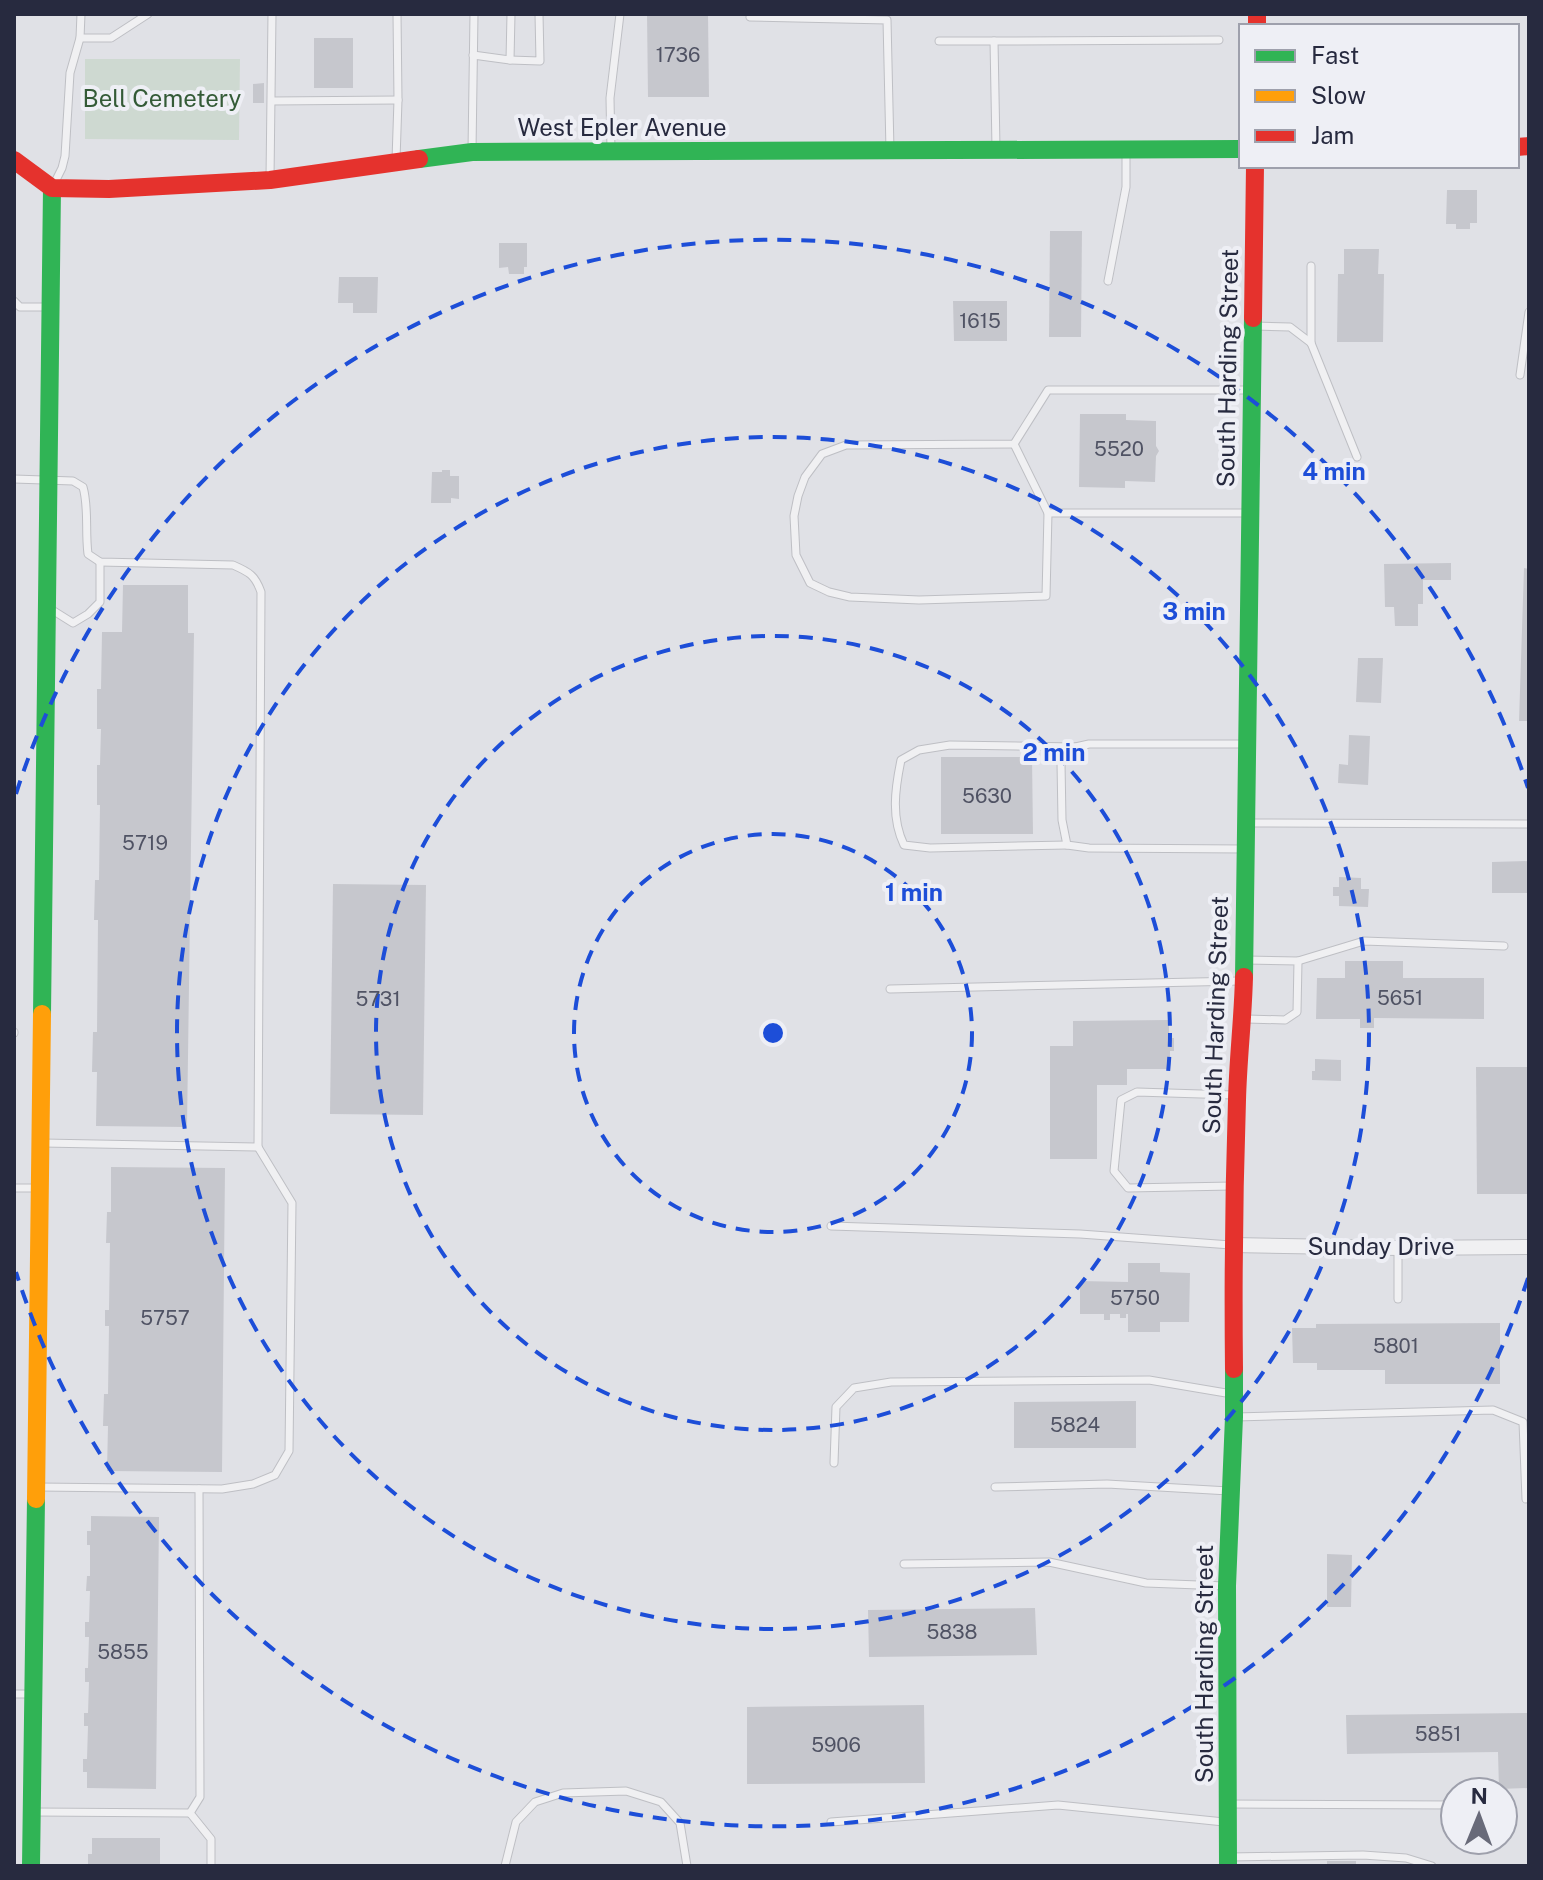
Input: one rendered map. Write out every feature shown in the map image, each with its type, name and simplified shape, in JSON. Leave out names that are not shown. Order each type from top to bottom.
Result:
[{"type":"street","name":"West Epler Avenue","points":[[52,188],[109,189],[270,180],[472,152],[588,148],[611,152],[1239,149]]},
{"type":"street","points":[[14,160],[52,188],[31,1866]]},
{"type":"street","name":"South Harding Street","points":[[1228,1861],[1227,1586],[1234,1417],[1233,1245],[1237,1095],[1244,981],[1255,168]]},
{"type":"street","name":"Sunday Drive","points":[[1233,1245],[1529,1247]]},
{"type":"lane","points":[[52,188],[65,156],[70,73],[80,38],[81,14]]},
{"type":"lane","points":[[80,38],[111,38],[148,14]]},
{"type":"lane","points":[[270,180],[272,14]]},
{"type":"lane","points":[[396,163],[397,14]]},
{"type":"lane","points":[[472,152],[474,14]]},
{"type":"lane","points":[[510,60],[511,14]]},
{"type":"lane","points":[[473,55],[540,61],[539,14]]},
{"type":"lane","points":[[611,152],[610,98],[620,14]]},
{"type":"lane","points":[[751,14],[750,17],[887,20],[890,151]]},
{"type":"lane","points":[[939,41],[1219,40]]},
{"type":"lane","points":[[994,41],[996,150]]},
{"type":"lane","points":[[272,101],[398,100]]},
{"type":"lane","points":[[1108,281],[1126,187],[1126,150]]},
{"type":"lane","points":[[1311,266],[1311,343],[1357,457]]},
{"type":"lane","points":[[14,301],[20,307],[51,307]]},
{"type":"lane","points":[[1520,375],[1529,312]]},
{"type":"lane","points":[[1253,326],[1290,327],[1311,343]]},
{"type":"lane","points":[[1014,444],[1048,390],[1252,390]]},
{"type":"lane","points":[[1014,444],[1048,513],[1046,596],[919,600],[850,597],[810,583],[796,555],[794,516],[805,477],[822,454],[846,445],[1014,444]]},
{"type":"lane","points":[[14,479],[73,481],[83,487],[88,554],[100,562],[233,565],[256,579],[261,592],[258,1147],[292,1203],[289,1451],[275,1475],[253,1484],[222,1489],[37,1487]]},
{"type":"lane","points":[[1048,513],[1250,513]]},
{"type":"lane","points":[[47,607],[73,623],[88,614],[100,602],[100,562]]},
{"type":"lane","points":[[1067,845],[1062,820],[1061,763],[1071,748],[1089,744],[1247,744]]},
{"type":"lane","points":[[1077,747],[950,745],[919,750],[901,760],[895,811],[904,845],[930,848],[1067,845],[1089,848],[1246,849]]},
{"type":"lane","points":[[1246,823],[1529,824]]},
{"type":"lane","points":[[1244,960],[1298,961],[1364,941],[1504,946]]},
{"type":"lane","points":[[1243,1019],[1285,1020],[1297,1012],[1298,961]]},
{"type":"lane","points":[[890,989],[1244,981]]},
{"type":"lane","points":[[1235,1186],[1128,1188],[1114,1171],[1121,1100],[1137,1092],[1237,1095]]},
{"type":"lane","points":[[41,1143],[258,1147]]},
{"type":"lane","points":[[14,1188],[41,1189]]},
{"type":"lane","points":[[831,1226],[1080,1234],[1233,1245]]},
{"type":"lane","points":[[1398,1248],[1398,1299]]},
{"type":"lane","points":[[834,1463],[836,1407],[854,1388],[891,1382],[1149,1380],[1234,1395]]},
{"type":"lane","points":[[1234,1417],[1493,1410],[1523,1422],[1526,1499]]},
{"type":"lane","points":[[995,1487],[1107,1484],[1231,1491]]},
{"type":"lane","points":[[190,1813],[200,1797],[199,1489]]},
{"type":"lane","points":[[904,1564],[1049,1562],[1146,1583],[1227,1586]]},
{"type":"lane","points":[[14,1694],[34,1694]]},
{"type":"lane","points":[[505,1866],[516,1822],[535,1802],[563,1793],[626,1791],[661,1802],[680,1823],[687,1866]]},
{"type":"lane","points":[[831,1822],[1058,1805],[1228,1813],[1439,1806]]},
{"type":"lane","points":[[32,1812],[190,1813]]},
{"type":"lane","points":[[190,1813],[211,1839],[211,1866]]},
{"type":"lane","points":[[1228,1861],[1363,1855],[1406,1858],[1432,1866]]},
{"type":"green space","name":"Bell Cemetery","points":[[85,59],[240,59],[239,140],[85,139]]},
{"type":"building","points":[[647,14],[708,14],[709,97],[648,97]]},
{"type":"building","points":[[314,38],[353,38],[353,88],[314,88]]},
{"type":"building","points":[[264,83],[264,103],[253,103],[253,84]]},
{"type":"building","points":[[1447,190],[1477,190],[1477,223],[1470,223],[1470,229],[1456,229],[1456,224],[1446,224]]},
{"type":"building","points":[[1050,231],[1082,231],[1081,337],[1049,337]]},
{"type":"building","points":[[499,243],[527,243],[524,274],[509,274],[508,267],[499,268]]},
{"type":"building","points":[[1344,249],[1379,249],[1378,274],[1384,274],[1383,342],[1337,342],[1338,274],[1344,274]]},
{"type":"building","points":[[339,277],[378,277],[377,313],[353,313],[353,303],[338,303]]},
{"type":"building","points":[[953,301],[1007,301],[1007,341],[954,341]]},
{"type":"building","points":[[1080,414],[1126,414],[1126,420],[1156,421],[1156,446],[1159,451],[1155,482],[1125,481],[1125,488],[1079,487]]},
{"type":"building","points":[[450,470],[450,476],[459,476],[459,499],[451,498],[451,503],[431,503],[432,472]]},
{"type":"building","points":[[1451,563],[1451,580],[1423,580],[1423,604],[1418,604],[1418,626],[1395,626],[1394,607],[1385,607],[1384,564]]},
{"type":"building","points":[[1524,568],[1529,569],[1529,721],[1519,721]]},
{"type":"building","points":[[123,585],[188,585],[188,633],[194,633],[187,1127],[96,1126],[97,1072],[92,1072],[93,1032],[97,1032],[98,920],[94,920],[95,880],[99,880],[97,765],[100,765],[101,729],[97,729],[97,689],[101,689],[102,632],[122,632]]},
{"type":"building","points":[[1358,658],[1383,658],[1381,703],[1356,702]]},
{"type":"building","points":[[1349,735],[1370,736],[1368,785],[1338,783],[1339,764],[1348,765]]},
{"type":"building","points":[[941,757],[1032,757],[1033,834],[941,834]]},
{"type":"building","points":[[1529,861],[1529,893],[1492,893],[1492,862]]},
{"type":"building","points":[[1339,877],[1361,878],[1361,889],[1369,889],[1368,907],[1339,906],[1339,896],[1333,896],[1333,887],[1339,887]]},
{"type":"building","points":[[333,884],[426,885],[423,1115],[330,1114]]},
{"type":"building","points":[[1345,961],[1403,961],[1403,978],[1484,978],[1484,1019],[1374,1018],[1374,1028],[1360,1028],[1360,1019],[1316,1019],[1317,978],[1345,978]]},
{"type":"building","points":[[1169,1020],[1169,1038],[1174,1038],[1170,1069],[1127,1069],[1127,1085],[1097,1085],[1097,1159],[1050,1159],[1050,1046],[1073,1046],[1073,1021]]},
{"type":"building","points":[[1315,1059],[1341,1060],[1341,1081],[1312,1080]]},
{"type":"building","points":[[1476,1067],[1529,1067],[1529,1194],[1477,1194]]},
{"type":"building","points":[[111,1167],[225,1168],[222,1472],[107,1471],[108,1426],[103,1426],[104,1394],[108,1394],[109,1326],[105,1326],[105,1310],[109,1310],[110,1243],[106,1243],[107,1212],[111,1212]]},
{"type":"building","points":[[1128,1263],[1160,1263],[1160,1272],[1190,1273],[1189,1322],[1160,1322],[1160,1332],[1128,1332],[1128,1314],[1126,1318],[1120,1318],[1120,1314],[1110,1314],[1110,1320],[1104,1320],[1104,1314],[1080,1314],[1080,1281],[1128,1282]]},
{"type":"building","points":[[1500,1323],[1500,1384],[1385,1384],[1385,1370],[1317,1370],[1317,1363],[1293,1363],[1292,1328],[1316,1328],[1316,1324]]},
{"type":"building","points":[[1136,1401],[1136,1448],[1014,1448],[1014,1402]]},
{"type":"building","points":[[91,1516],[159,1517],[156,1789],[87,1788],[87,1772],[83,1772],[83,1759],[87,1759],[88,1726],[84,1726],[84,1713],[88,1713],[89,1682],[85,1682],[85,1668],[88,1668],[89,1637],[85,1637],[85,1622],[89,1622],[90,1591],[86,1591],[87,1576],[90,1576],[90,1545],[87,1545],[87,1531],[91,1531]]},
{"type":"building","points":[[1327,1554],[1352,1555],[1351,1607],[1327,1607]]},
{"type":"building","points":[[1035,1608],[1037,1655],[869,1657],[868,1610]]},
{"type":"building","points":[[924,1705],[925,1783],[747,1784],[747,1707]]},
{"type":"building","points":[[1529,1713],[1529,1788],[1519,1788],[1519,1776],[1499,1776],[1498,1752],[1347,1754],[1346,1715]]},
{"type":"building","points":[[92,1838],[160,1838],[160,1866],[88,1866]]},
{"type":"building","points":[[1327,1861],[1356,1861],[1356,1866],[1327,1866]]},
{"type":"traffic: fast","points":[[419,159],[472,152],[1239,149]]},
{"type":"traffic: fast","points":[[42,1014],[52,188]]},
{"type":"traffic: fast","points":[[1244,977],[1253,318]]},
{"type":"traffic: fast","points":[[1228,1866],[1227,1586],[1234,1369]]},
{"type":"traffic: fast","points":[[31,1866],[36,1499]]},
{"type":"traffic: slow","points":[[36,1499],[42,1014]]},
{"type":"traffic: jam","points":[[1257,14],[1257,24]]},
{"type":"traffic: jam","points":[[1519,147],[1529,146]]},
{"type":"traffic: jam","points":[[14,160],[52,188],[109,189],[270,180],[419,159]]},
{"type":"traffic: jam","points":[[1253,318],[1255,168]]},
{"type":"traffic: jam","points":[[1234,1369],[1236,1134],[1244,977]]}]
